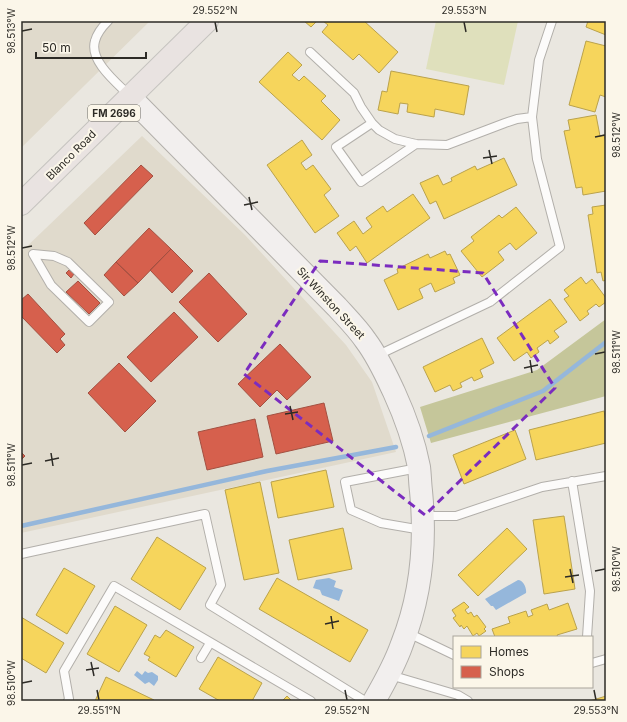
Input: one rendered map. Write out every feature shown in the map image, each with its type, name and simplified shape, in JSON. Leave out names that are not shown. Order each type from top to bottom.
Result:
[{"type":"main road","name":"Blanco Road","points":[[23,198],[130,97],[207,21]]},
{"type":"street","name":"Sir Winston Street","points":[[130,97],[337,307],[366,340],[376,356],[401,408],[419,468],[423,524],[420,576],[413,610],[406,632],[389,675],[374,701]]},
{"type":"lane","points":[[108,21],[99,31],[94,43],[96,59],[102,68],[130,97]]},
{"type":"lane","points":[[376,356],[490,302],[560,247],[537,159],[532,117],[539,60],[552,21]]},
{"type":"lane","points":[[310,52],[354,93],[361,107],[372,123],[379,130],[395,139],[416,144],[447,145],[517,119],[532,117]]},
{"type":"lane","points":[[372,123],[336,147],[361,182],[416,144]]},
{"type":"lane","points":[[33,254],[54,256],[68,262],[109,302],[89,322],[51,285],[33,254]]},
{"type":"lane","points":[[419,468],[345,482],[351,510],[381,523],[423,524],[456,516],[542,487],[606,476]]},
{"type":"lane","points":[[572,482],[590,592],[587,636]]},
{"type":"lane","points":[[21,554],[205,514],[221,585],[210,605],[365,701]]},
{"type":"lane","points":[[68,701],[64,671],[114,586],[311,701]]},
{"type":"lane","points":[[406,632],[453,654]]},
{"type":"lane","points":[[201,658],[210,643]]},
{"type":"lane","points":[[593,663],[606,659]]},
{"type":"lane","points":[[389,675],[458,695],[468,701]]},
{"type":"highlighted area","points":[[320,261],[483,273],[555,388],[425,515],[244,374]]},
{"type":"shaded area","points":[[21,21],[150,21],[21,148]]},
{"type":"shaded area","points":[[142,136],[245,235],[346,345],[372,382],[396,452],[21,533],[21,252]]},
{"type":"green space","points":[[436,21],[518,21],[504,85],[426,69]]},
{"type":"green space","points":[[606,319],[606,396],[431,443],[420,407],[537,370]]},
{"type":"water","points":[[329,578],[336,581],[334,587],[343,590],[339,601],[322,595],[320,590],[313,588],[316,580]]},
{"type":"water","points":[[518,580],[522,581],[526,589],[526,593],[496,610],[485,599]]},
{"type":"water","points":[[137,671],[142,675],[145,671],[148,673],[152,672],[158,676],[158,680],[154,686],[149,682],[145,684],[134,675]]},
{"type":"building: Homes","points":[[304,21],[317,21],[311,27]]},
{"type":"building: Homes","points":[[323,21],[364,21],[398,52],[379,73],[359,54],[353,60],[322,32],[328,25]]},
{"type":"building: Homes","points":[[588,21],[606,21],[606,35],[586,27]]},
{"type":"building: Homes","points":[[586,41],[606,46],[606,97],[600,95],[595,112],[569,105]]},
{"type":"building: Homes","points":[[288,52],[302,65],[292,75],[299,81],[304,76],[326,96],[321,101],[340,120],[322,140],[259,82]]},
{"type":"building: Homes","points":[[391,71],[469,86],[464,115],[435,109],[434,117],[407,112],[408,104],[400,103],[398,114],[378,110],[382,91],[387,92]]},
{"type":"building: Homes","points":[[596,115],[600,136],[604,135],[606,143],[606,191],[583,195],[582,187],[576,188],[564,131],[570,130],[568,120]]},
{"type":"building: Homes","points":[[302,140],[312,155],[301,163],[306,170],[313,165],[331,189],[324,195],[339,216],[315,233],[267,165]]},
{"type":"building: Homes","points":[[504,158],[517,185],[444,219],[436,201],[430,204],[420,183],[438,175],[443,185],[452,181],[451,178],[475,166],[477,170]]},
{"type":"building: Homes","points":[[413,194],[430,218],[367,263],[356,246],[350,251],[337,233],[354,221],[363,234],[372,227],[366,218],[383,206],[387,212]]},
{"type":"building: Homes","points":[[606,205],[606,280],[603,281],[601,272],[597,273],[588,215],[593,214],[592,207]]},
{"type":"building: Homes","points":[[516,207],[537,233],[516,250],[510,243],[498,252],[504,260],[482,277],[461,251],[474,241],[471,237],[499,215],[502,218]]},
{"type":"building: Homes","points":[[445,251],[447,255],[450,254],[460,275],[453,278],[455,283],[435,292],[431,283],[419,289],[423,298],[398,310],[384,280],[398,273],[397,269],[428,254],[430,258]]},
{"type":"building: Homes","points":[[581,277],[586,284],[592,279],[606,298],[606,302],[599,307],[596,304],[587,311],[589,314],[580,321],[564,299],[569,296],[564,290]]},
{"type":"building: Homes","points":[[550,299],[567,322],[554,331],[559,337],[550,344],[548,340],[537,348],[539,352],[531,358],[527,352],[514,361],[497,338]]},
{"type":"building: Homes","points":[[482,338],[494,363],[480,370],[483,377],[474,381],[472,377],[460,383],[462,387],[453,391],[450,385],[435,392],[423,367]]},
{"type":"building: Homes","points":[[604,411],[606,421],[606,443],[536,460],[529,430]]},
{"type":"building: Homes","points":[[515,430],[526,459],[464,484],[453,455]]},
{"type":"building: Homes","points":[[326,470],[334,507],[278,518],[271,482]]},
{"type":"building: Homes","points":[[260,482],[279,573],[244,580],[225,490]]},
{"type":"building: Homes","points":[[564,516],[575,589],[544,594],[533,520]]},
{"type":"building: Homes","points":[[343,528],[352,569],[298,580],[289,540]]},
{"type":"building: Homes","points":[[507,528],[527,549],[478,596],[458,575]]},
{"type":"building: Homes","points":[[157,537],[206,568],[180,610],[131,579]]},
{"type":"building: Homes","points":[[64,568],[95,586],[67,634],[36,615]]},
{"type":"building: Homes","points":[[277,578],[368,630],[350,662],[259,609]]},
{"type":"building: Homes","points":[[464,602],[469,607],[465,610],[468,614],[471,612],[474,617],[477,615],[486,627],[484,629],[486,631],[479,636],[477,633],[473,636],[467,626],[464,629],[461,625],[460,627],[453,618],[456,616],[452,610]]},
{"type":"building: Homes","points":[[568,603],[577,629],[558,636],[495,636],[492,629],[510,623],[508,617],[526,611],[528,617],[533,615],[531,610],[547,604],[549,610]]},
{"type":"building: Homes","points":[[115,606],[147,625],[119,672],[87,654]]},
{"type":"building: Homes","points":[[21,617],[64,643],[46,673],[21,658]]},
{"type":"building: Homes","points":[[166,630],[194,647],[176,677],[148,660],[150,657],[144,654],[155,635],[160,638]]},
{"type":"building: Homes","points":[[218,657],[262,683],[252,701],[220,701],[199,689]]},
{"type":"building: Homes","points":[[106,677],[154,700],[95,701]]},
{"type":"building: Homes","points":[[287,696],[292,701],[282,701]]},
{"type":"building: Homes","points":[[606,696],[606,701],[590,701]]},
{"type":"building: Shops","points":[[141,165],[153,176],[95,235],[84,223]]},
{"type":"building: Shops","points":[[149,228],[171,249],[138,283],[116,262]]},
{"type":"building: Shops","points":[[171,249],[193,271],[172,293],[150,270]]},
{"type":"building: Shops","points":[[116,262],[138,283],[124,296],[104,275]]},
{"type":"building: Shops","points":[[69,270],[74,274],[71,278],[66,273]]},
{"type":"building: Shops","points":[[209,273],[247,314],[218,342],[179,302]]},
{"type":"building: Shops","points":[[78,281],[100,303],[89,314],[66,292]]},
{"type":"building: Shops","points":[[28,294],[65,334],[60,339],[65,345],[57,353],[21,316],[21,300]]},
{"type":"building: Shops","points":[[174,312],[198,337],[151,382],[127,357]]},
{"type":"building: Shops","points":[[280,344],[311,377],[287,400],[277,390],[260,407],[238,384]]},
{"type":"building: Shops","points":[[119,363],[156,401],[125,432],[88,393]]},
{"type":"building: Shops","points":[[324,403],[333,441],[276,454],[267,416]]},
{"type":"building: Shops","points":[[255,419],[263,457],[207,470],[198,432]]},
{"type":"building: Shops","points":[[21,452],[25,456],[21,460]]},
{"type":"waterway","points":[[429,436],[543,391],[606,342]]},
{"type":"waterway","points":[[21,526],[267,471],[396,447]]}]
